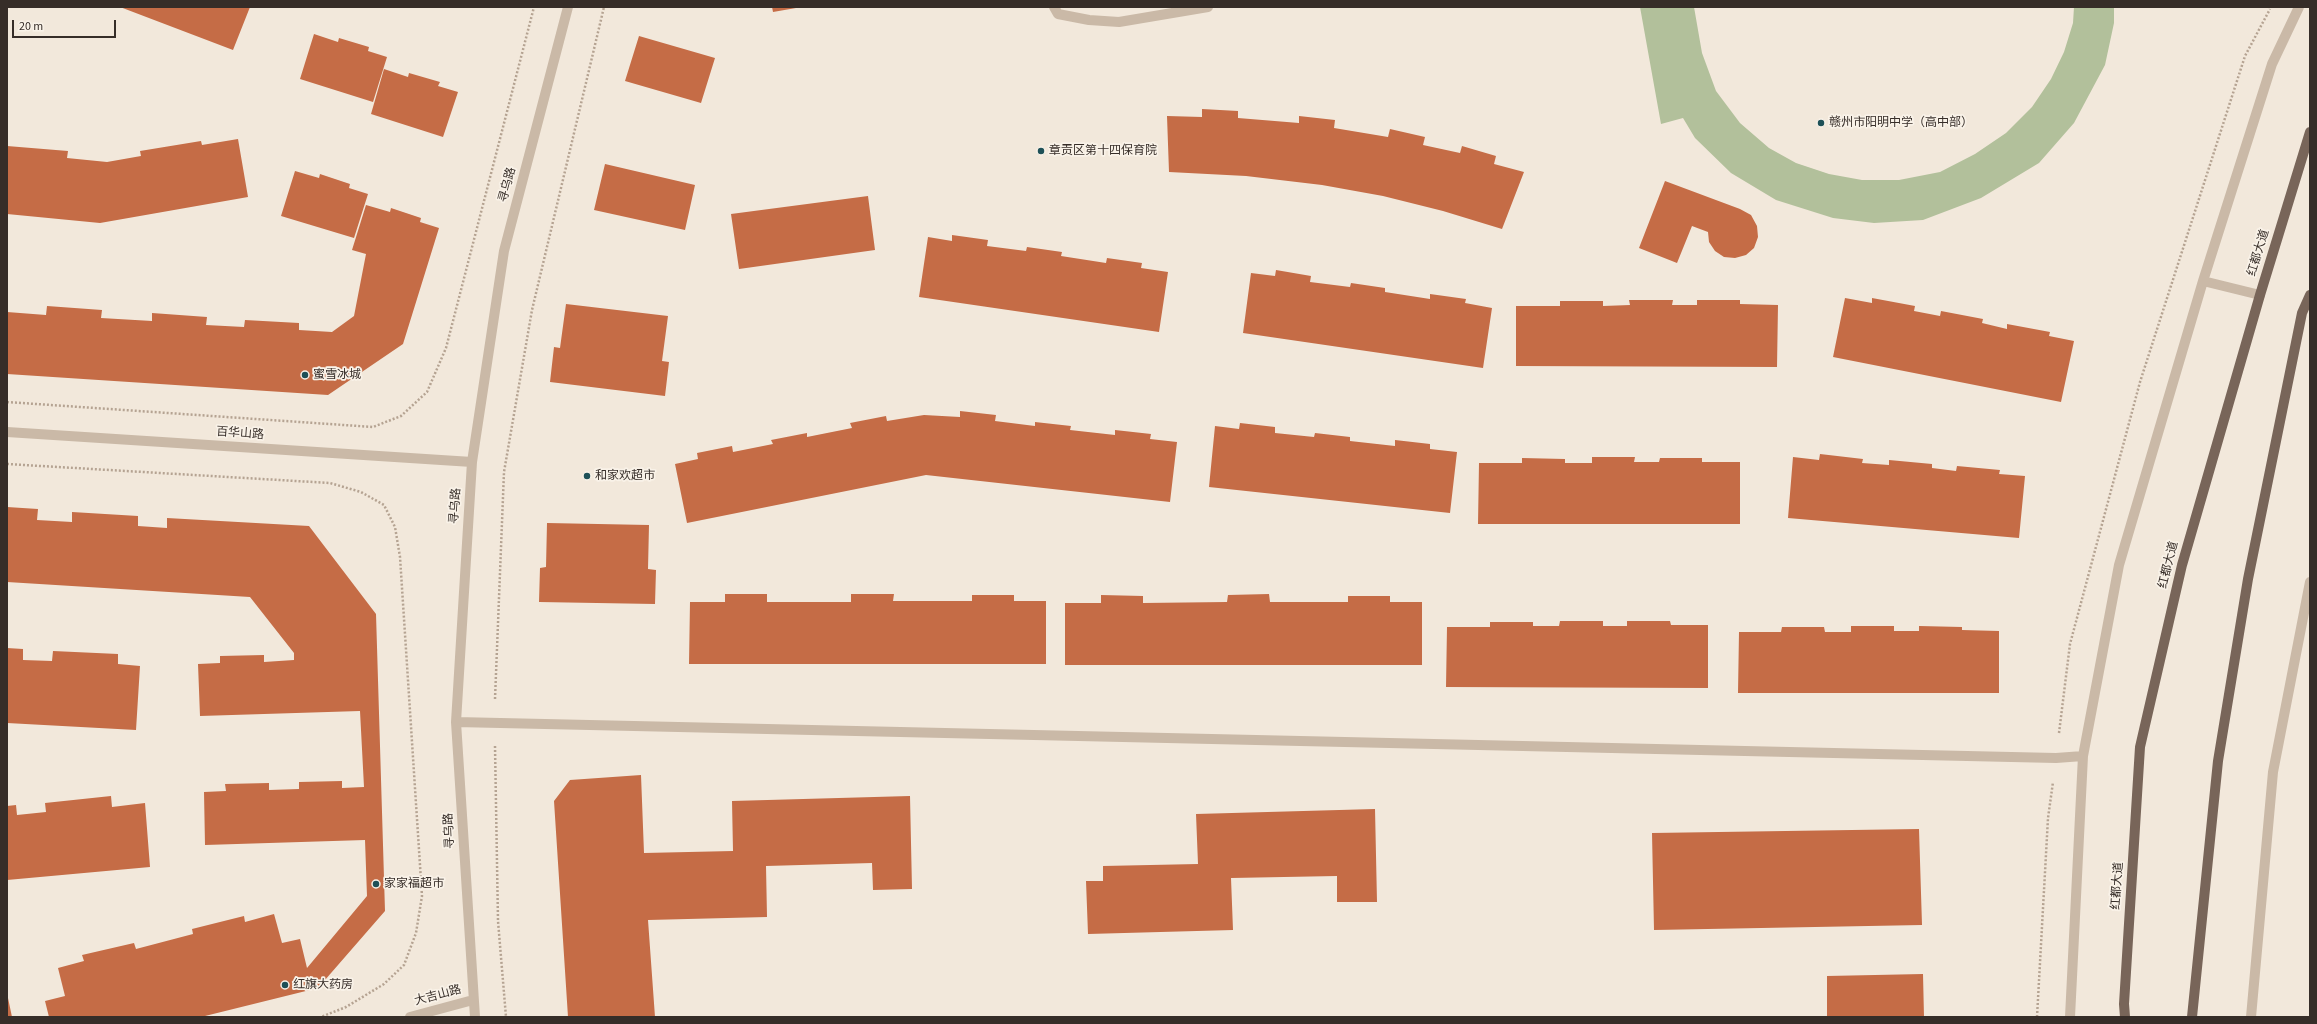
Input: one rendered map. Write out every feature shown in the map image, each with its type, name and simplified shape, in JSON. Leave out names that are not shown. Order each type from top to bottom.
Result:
[{"type":"main road","name":"红都大道","points":[[2125,1017],[2124,1004],[2140,747],[2182,565],[2260,295],[2310,132]]},
{"type":"main road","points":[[2192,1017],[2218,761],[2248,579],[2310,295]]},
{"type":"street","name":"寻乌路","points":[[475,1017],[456,722],[472,462],[504,251],[568,7]]},
{"type":"street","points":[[1054,7],[1058,14],[1089,20],[1119,22],[1208,7]]},
{"type":"street","points":[[2070,1017],[2083,756],[2119,564],[2203,281],[2272,64],[2299,7]]},
{"type":"street","points":[[2203,281],[2260,295]]},
{"type":"street","name":"百华山路","points":[[7,432],[472,462]]},
{"type":"street","points":[[2251,1017],[2273,772],[2310,582]]},
{"type":"street","points":[[456,722],[1579,746],[2056,758],[2083,756]]},
{"type":"street","name":"大吉山路","points":[[410,1017],[473,1000]]},
{"type":"path","points":[[7,402],[373,427],[401,416],[427,392],[446,348],[534,7]]},
{"type":"path","points":[[506,1017],[498,921],[495,724],[504,472],[532,310],[604,7]]},
{"type":"path","points":[[7,464],[330,482],[361,492],[384,505],[395,527],[400,557],[422,896],[416,933],[404,965],[384,984],[346,1006],[321,1017]]},
{"type":"green space","points":[[1640,7],[1694,7],[1702,53],[1716,91],[1740,123],[1769,148],[1796,163],[1829,174],[1862,180],[1899,180],[1940,172],[1975,154],[2006,133],[2032,107],[2051,79],[2064,52],[2073,23],[2074,7],[2114,7],[2114,23],[2105,65],[2074,123],[2039,163],[1981,198],[1923,220],[1874,223],[1833,218],[1776,200],[1731,173],[1695,138],[1683,118],[1661,124]]},
{"type":"building","points":[[120,7],[250,7],[233,50]]},
{"type":"building","points":[[772,7],[796,7],[796,8],[773,12]]},
{"type":"building","points":[[314,34],[338,42],[339,38],[369,47],[368,51],[387,57],[373,102],[300,79]]},
{"type":"building","points":[[639,36],[715,58],[701,103],[625,81]]},
{"type":"building","points":[[384,69],[408,77],[409,73],[440,82],[438,86],[458,92],[443,137],[371,114]]},
{"type":"building","points":[[1202,109],[1238,111],[1238,118],[1299,123],[1299,116],[1335,120],[1334,128],[1388,137],[1390,129],[1425,137],[1423,145],[1460,153],[1462,146],[1496,156],[1494,164],[1524,172],[1502,229],[1443,211],[1383,196],[1322,185],[1246,176],[1169,172],[1167,116],[1202,117]]},
{"type":"building","points":[[238,139],[248,197],[100,223],[7,214],[7,146],[68,151],[67,158],[107,162],[141,156],[140,151],[201,141],[202,145]]},
{"type":"building","points":[[605,164],[695,185],[685,230],[594,210]]},
{"type":"building","points":[[295,171],[319,178],[320,174],[350,184],[349,188],[368,194],[354,238],[281,216]]},
{"type":"building","points":[[1665,181],[1740,209],[1751,215],[1757,226],[1758,237],[1754,248],[1746,255],[1735,258],[1724,257],[1715,251],[1709,242],[1708,232],[1692,226],[1677,263],[1639,248]]},
{"type":"building","points":[[868,196],[875,250],[739,269],[731,214]]},
{"type":"building","points":[[366,205],[390,212],[391,208],[421,218],[420,222],[439,228],[403,344],[328,395],[7,374],[7,312],[46,315],[47,306],[102,310],[101,318],[152,321],[152,313],[207,317],[206,325],[244,327],[245,320],[299,323],[299,330],[332,332],[354,316],[366,254],[352,250]]},
{"type":"building","points":[[952,235],[988,240],[987,246],[1026,251],[1027,247],[1062,252],[1061,256],[1106,263],[1107,258],[1142,263],[1141,268],[1168,272],[1159,332],[919,297],[928,237],[952,241]]},
{"type":"building","points":[[1276,270],[1311,276],[1310,282],[1350,287],[1351,283],[1385,288],[1385,292],[1430,299],[1430,294],[1466,299],[1465,303],[1492,308],[1483,368],[1243,333],[1251,273],[1275,276]]},
{"type":"building","points":[[1845,298],[1872,303],[1872,298],[1915,306],[1914,311],[1940,316],[1941,311],[1983,319],[1982,323],[2007,329],[2007,324],[2050,332],[2049,336],[2074,341],[2061,402],[1833,357]]},
{"type":"building","points":[[1629,300],[1673,300],[1672,305],[1697,305],[1697,300],[1740,300],[1740,304],[1778,305],[1777,367],[1516,366],[1516,306],[1560,306],[1560,301],[1603,301],[1603,306],[1630,305]]},
{"type":"building","points":[[566,304],[668,316],[662,361],[669,362],[665,396],[550,382],[554,347],[560,348]]},
{"type":"building","points":[[960,411],[996,415],[995,421],[1035,426],[1035,422],[1071,426],[1070,430],[1115,435],[1115,430],[1151,434],[1150,439],[1177,442],[1170,502],[926,475],[687,523],[675,464],[698,459],[697,453],[732,446],[733,452],[773,444],[771,440],[807,433],[807,437],[852,428],[850,423],[886,416],[887,421],[924,415],[960,417]]},
{"type":"building","points":[[1240,423],[1275,427],[1275,433],[1314,437],[1315,433],[1350,437],[1350,441],[1395,446],[1395,440],[1430,444],[1430,449],[1457,452],[1450,513],[1209,487],[1215,426],[1239,429]]},
{"type":"building","points":[[1820,454],[1863,459],[1862,463],[1889,465],[1889,460],[1932,464],[1932,468],[1956,471],[1957,466],[2000,470],[1999,474],[2025,476],[2019,538],[1788,518],[1793,457],[1819,460]]},
{"type":"building","points":[[1592,457],[1635,457],[1634,462],[1659,462],[1660,458],[1702,458],[1702,462],[1740,462],[1740,524],[1478,524],[1479,463],[1522,463],[1522,458],[1565,459],[1565,463],[1592,463]]},
{"type":"building","points":[[7,507],[38,509],[37,520],[72,522],[72,512],[138,516],[138,526],[167,528],[167,518],[309,526],[376,614],[385,911],[318,988],[201,1017],[49,1017],[45,1001],[65,996],[58,968],[84,961],[82,955],[134,943],[136,949],[193,934],[192,929],[244,916],[245,922],[274,914],[282,943],[300,939],[307,968],[367,896],[365,840],[205,845],[204,792],[226,791],[225,784],[269,783],[269,790],[299,789],[299,782],[342,781],[342,788],[364,787],[360,711],[200,716],[198,664],[220,663],[220,656],[264,655],[264,662],[294,660],[294,653],[250,597],[7,582]]},
{"type":"building","points":[[547,523],[649,525],[648,569],[656,570],[655,604],[539,602],[540,568],[546,567]]},
{"type":"building","points":[[725,594],[767,594],[767,602],[851,602],[851,594],[894,594],[893,601],[972,601],[972,595],[1014,595],[1014,601],[1046,601],[1046,664],[689,664],[690,602],[725,602]]},
{"type":"building","points":[[1269,594],[1270,602],[1348,602],[1348,596],[1390,596],[1390,602],[1422,602],[1422,665],[1065,665],[1065,603],[1101,603],[1101,595],[1143,596],[1143,603],[1227,602],[1228,595]]},
{"type":"building","points":[[1560,621],[1603,621],[1603,626],[1627,626],[1627,621],[1670,621],[1671,625],[1708,625],[1708,688],[1446,687],[1447,627],[1490,627],[1490,622],[1533,622],[1533,626],[1559,626]]},
{"type":"building","points":[[1851,626],[1894,626],[1894,631],[1919,631],[1919,626],[1962,627],[1962,630],[1999,631],[1999,693],[1738,693],[1739,632],[1781,632],[1782,627],[1824,627],[1825,632],[1851,632]]},
{"type":"building","points":[[7,648],[23,649],[23,660],[52,661],[53,651],[118,654],[118,664],[140,666],[136,730],[7,723]]},
{"type":"building","points":[[641,775],[644,853],[733,851],[732,801],[910,796],[912,889],[873,890],[872,863],[766,866],[767,917],[648,920],[655,1017],[568,1017],[554,801],[570,780]]},
{"type":"building","points":[[111,796],[112,807],[145,803],[150,867],[7,880],[7,806],[16,805],[17,815],[46,812],[45,803]]},
{"type":"building","points":[[1375,809],[1377,902],[1337,902],[1337,876],[1231,878],[1233,930],[1088,934],[1086,881],[1103,881],[1103,866],[1198,864],[1196,814]]},
{"type":"building","points":[[1919,829],[1922,925],[1654,930],[1652,833]]},
{"type":"building","points":[[1923,974],[1924,1017],[1827,1017],[1827,976]]},
{"type":"building","points":[[8,998],[12,1017],[7,1017]]},
{"type":"place","name":"赣州市阳明中学（高中部）","points":[[1821,123]]},
{"type":"place","name":"章贡区第十四保育院","points":[[1041,151]]},
{"type":"place","name":"蜜雪冰城","points":[[305,375]]},
{"type":"place","name":"和家欢超市","points":[[587,476]]},
{"type":"place","name":"家家福超市","points":[[376,884]]},
{"type":"place","name":"红旗大药房","points":[[285,985]]}]
